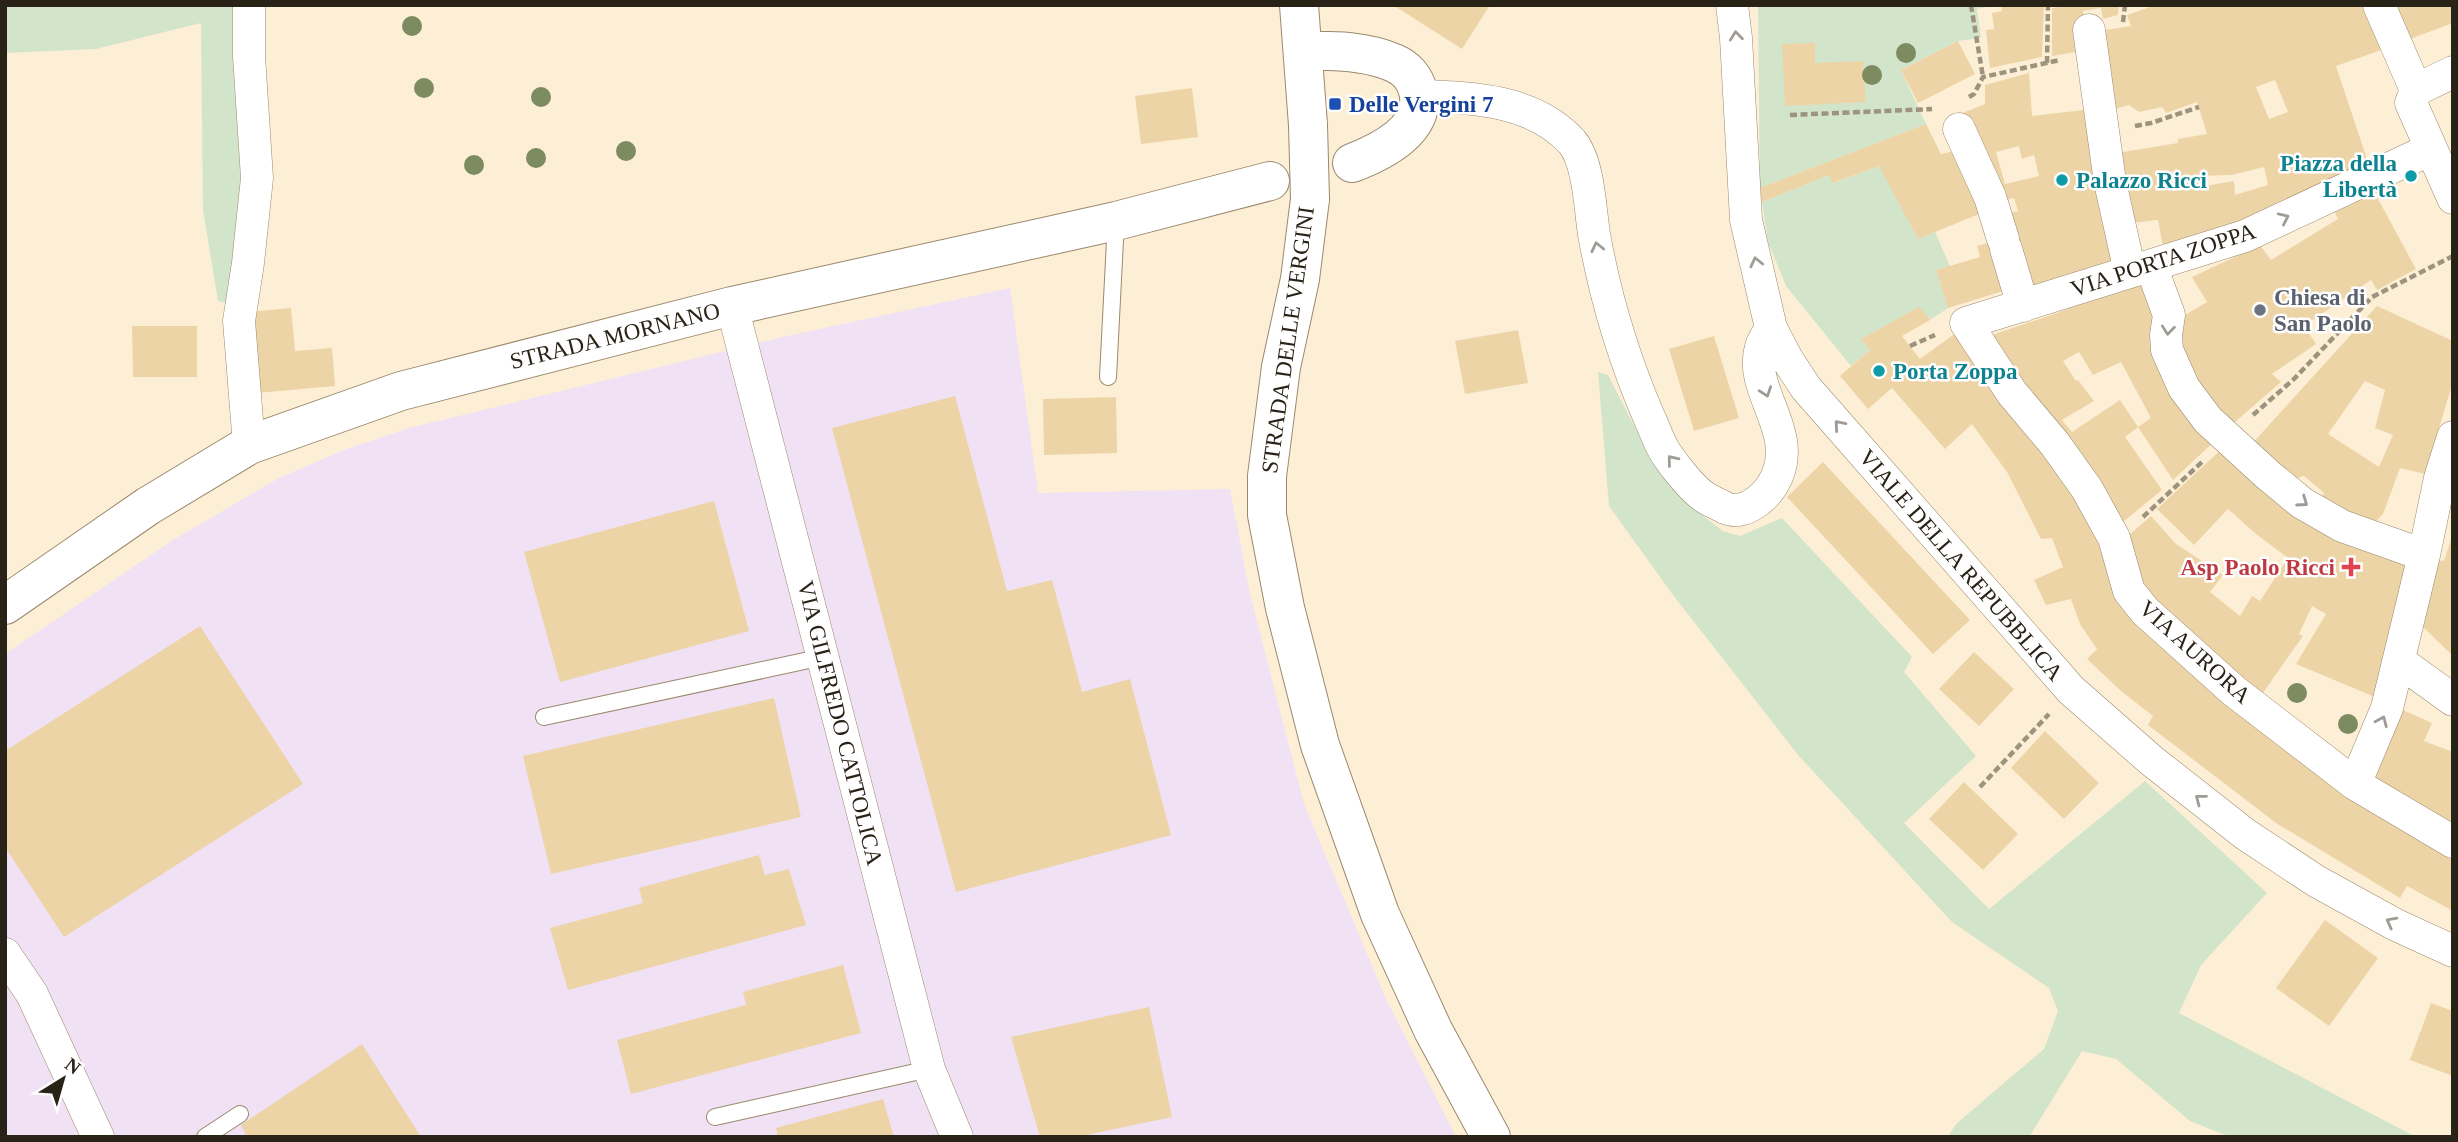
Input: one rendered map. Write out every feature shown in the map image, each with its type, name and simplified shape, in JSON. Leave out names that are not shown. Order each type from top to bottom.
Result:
[{"type":"street","points":[[249,5],[249,56],[257,178],[239,321],[249,445]]},
{"type":"street","name":"STRADA DELLE VERGINI","points":[[1299,5],[1304,51],[1310,198],[1300,279],[1281,367],[1270,438],[1267,515],[1284,608],[1320,745],[1380,914],[1433,1030],[1491,1137]]},
{"type":"street","name":"VIALE DELLA REPUBBLICA","points":[[1732,5],[1746,220],[1772,328],[1787,359],[1806,388],[2071,690],[2152,761],[2245,834],[2316,881],[2396,925],[2453,951]]},
{"type":"street","points":[[2379,5],[2416,90]]},
{"type":"street","points":[[2091,42],[2110,182],[2141,269],[2169,315],[2167,350],[2185,388],[2208,420],[2227,439],[2302,503],[2342,526],[2424,555]]},
{"type":"street","points":[[1304,51],[1349,52],[1394,63],[1410,74],[1415,82],[1419,96],[1418,113],[1408,129],[1392,142],[1352,163]]},
{"type":"street","points":[[2453,72],[2416,90],[2411,103],[2453,198]]},
{"type":"street","points":[[1419,96],[1514,106],[1557,128],[1574,145],[1584,170],[1609,299],[1633,380],[1666,454],[1704,497],[1730,510],[1751,507],[1772,485],[1783,458],[1778,424],[1759,371],[1761,346],[1772,328]]},
{"type":"street","points":[[1948,119],[1990,197],[2023,306]]},
{"type":"street","name":"VIA PORTA ZOPPA","points":[[1966,323],[2245,236],[2431,149]]},
{"type":"street","name":"STRADA MORNANO","points":[[5,605],[148,506],[249,445],[401,391],[732,306],[1116,221],[1270,181]]},
{"type":"street","name":"VIA GILFREDO CATTOLICA","points":[[732,306],[929,1069],[957,1137]]},
{"type":"street","name":"VIA AURORA","points":[[1966,323],[2012,393],[2055,444],[2087,489],[2114,538],[2129,590],[2144,611],[2234,691],[2355,784],[2453,842]]},
{"type":"street","points":[[2355,784],[2387,708],[2453,437]]},
{"type":"street","points":[[2399,661],[2453,700]]},
{"type":"street","points":[[5,954],[32,994],[98,1137]]},
{"type":"lane","points":[[1108,377],[1116,221]]},
{"type":"lane","points":[[544,717],[823,657]]},
{"type":"lane","points":[[715,1117],[929,1069]]},
{"type":"lane","points":[[205,1137],[240,1114]]},
{"type":"path","points":[[1971,5],[1983,77],[2047,63],[2048,5]]},
{"type":"path","points":[[2103,131],[2151,123],[2199,107]]},
{"type":"path","points":[[1790,115],[1948,119]]},
{"type":"path","points":[[2114,538],[2143,517],[2294,379],[2372,297],[2453,256]]},
{"type":"path","points":[[1980,787],[2071,690]]},
{"type":"shaded area","points":[[1010,288],[1038,493],[1230,489],[1250,594],[1304,804],[1386,999],[1456,1137],[5,1137],[5,654],[173,540],[279,478],[344,450],[409,428],[787,336]]},
{"type":"green space","points":[[5,5],[233,5],[242,121],[241,207],[228,303],[218,301],[203,210],[201,23],[96,49],[5,53]]},
{"type":"green space","points":[[1758,5],[1991,6],[1977,9],[1981,38],[1958,41],[1901,70],[1926,124],[1760,188]]},
{"type":"green space","points":[[1879,166],[1935,232],[1950,266],[1936,270],[1948,308],[1930,320],[1918,308],[1861,339],[1870,350],[1851,366],[1786,286],[1768,242],[1762,202],[1829,175],[1833,183]]},
{"type":"green space","points":[[1598,372],[1608,375],[1656,468],[1686,503],[1723,531],[1740,536],[1782,518],[1912,657],[1904,672],[1976,756],[1904,823],[1989,909],[2145,781],[2267,893],[2201,965],[2179,1013],[2416,1137],[2230,1137],[2190,1121],[2116,1059],[2082,1051],[2029,1137],[1948,1137],[1956,1124],[2044,1049],[2058,1011],[2049,988],[1952,922],[1799,756],[1673,595],[1609,506]]},
{"type":"building","points":[[1393,5],[1490,5],[1462,49]]},
{"type":"building","points":[[2001,5],[2044,5],[2042,57],[1990,68],[1986,30],[1994,29],[1992,13],[2002,11]]},
{"type":"building","points":[[2119,5],[2118,15],[2103,19],[2101,8],[2083,11],[2087,50],[2052,56],[2052,8]]},
{"type":"building","points":[[2156,5],[2366,5],[2384,49],[2336,66],[2369,165],[2243,226],[2164,252],[2158,220],[2132,223],[2117,153],[2178,143],[2178,139],[2207,134],[2197,102],[2166,113],[2162,107],[2139,112],[2129,105],[2111,110],[2094,44],[2105,30],[2131,26],[2127,15]],"holes":[[[2275,80],[2288,112],[2269,119],[2256,87]],[[2264,167],[2268,185],[2235,195],[2234,181],[2199,187],[2196,176],[2232,175]]]},
{"type":"building","points":[[2397,5],[2453,5],[2453,23],[2410,39]]},
{"type":"building","points":[[1958,41],[1975,74],[1918,103],[1901,70]]},
{"type":"building","points":[[1815,43],[1815,63],[1863,61],[1866,102],[1785,106],[1782,44]]},
{"type":"building","name":"Palazzo Ricci","points":[[2029,73],[2032,116],[2092,109],[2119,264],[2027,294],[2010,289],[1948,308],[1936,270],[1980,257],[1977,246],[2010,237],[2003,215],[2018,211],[2014,198],[1998,202],[1960,114],[1985,104],[1985,85]],"holes":[[[2019,146],[2022,159],[2034,155],[2039,176],[2005,184],[1996,152]]]},
{"type":"building","points":[[1192,88],[1198,137],[1141,144],[1135,96]]},
{"type":"building","points":[[1926,124],[1941,154],[1960,150],[1984,212],[1918,239],[1879,166],[1832,183],[1829,175],[1762,202],[1760,188]]},
{"type":"building","name":"Chiesa di San Paolo","points":[[2371,186],[2416,269],[2377,290],[2371,280],[2304,326],[2316,344],[2272,374],[2281,382],[2227,429],[2176,358],[2180,318],[2207,302],[2192,277],[2260,245],[2271,260],[2338,219],[2332,207]]},
{"type":"building","points":[[2148,277],[2166,324],[2149,332],[2169,374],[2217,439],[2173,480],[2138,427],[2125,437],[2162,490],[2118,526],[1986,337],[2057,313]],"holes":[[[2079,352],[2093,375],[2121,362],[2151,418],[2138,427],[2120,400],[2072,432],[2062,420],[2094,401],[2063,361]]]},
{"type":"building","points":[[2377,306],[2453,341],[2453,382],[2425,474],[2400,468],[2383,514],[2368,530],[2317,503],[2324,493],[2304,476],[2289,481],[2250,446]],"holes":[[[2365,381],[2385,390],[2375,428],[2393,435],[2379,467],[2328,434]]]},
{"type":"building","points":[[1919,307],[1930,320],[1902,336],[1920,359],[1953,335],[1965,333],[2080,493],[2121,598],[2453,851],[2453,911],[2407,886],[2400,898],[2276,823],[2148,725],[2153,716],[2087,659],[2097,649],[2080,624],[2071,599],[2046,605],[2034,580],[2063,567],[2052,538],[2041,539],[2007,472],[1972,424],[1945,449],[1892,388],[1868,409],[1840,376],[1870,350],[1861,339]]},
{"type":"building","points":[[291,308],[295,351],[332,348],[335,386],[257,393],[249,312]]},
{"type":"building","points":[[132,326],[197,326],[197,377],[133,377]]},
{"type":"building","points":[[1518,330],[1528,383],[1465,394],[1455,341]]},
{"type":"building","points":[[1714,336],[1739,418],[1694,431],[1669,349]]},
{"type":"building","points":[[955,396],[1007,591],[1052,580],[1082,692],[1130,679],[1171,835],[956,892],[832,428]]},
{"type":"building","points":[[1116,397],[1117,453],[1044,455],[1043,399]]},
{"type":"building","points":[[2226,445],[2416,560],[2382,700],[2296,664],[2326,614],[2312,606],[2299,634],[2303,636],[2260,697],[2135,580],[2122,541],[2151,516],[2176,544],[2223,575],[2210,592],[2240,616],[2252,596],[2260,601],[2288,558],[2228,509],[2194,545],[2157,509]]},
{"type":"building","points":[[1823,462],[1970,620],[1933,654],[1787,497]]},
{"type":"building","points":[[714,501],[749,631],[560,682],[524,552]]},
{"type":"building","points":[[2453,533],[2453,656],[2420,624],[2437,560],[2444,561]]},
{"type":"building","points":[[200,626],[303,784],[64,937],[5,847],[5,751]]},
{"type":"building","points":[[1974,652],[2014,689],[1979,726],[1939,689]]},
{"type":"building","points":[[774,698],[801,817],[551,874],[523,756]]},
{"type":"building","points":[[2396,707],[2432,723],[2424,741],[2453,752],[2453,830],[2365,779]]},
{"type":"building","points":[[2045,731],[2099,783],[2064,819],[2011,768]]},
{"type":"building","points":[[1964,782],[2018,834],[1983,870],[1929,819]]},
{"type":"building","points":[[759,855],[765,875],[789,869],[806,925],[568,990],[550,928],[643,903],[639,888]]},
{"type":"building","points":[[2325,920],[2378,958],[2329,1026],[2276,988]]},
{"type":"building","points":[[843,965],[861,1033],[631,1094],[617,1040],[746,1005],[743,992]]},
{"type":"building","points":[[2431,1003],[2453,1011],[2453,1076],[2410,1060]]},
{"type":"building","points":[[1149,1007],[1172,1117],[1077,1137],[1040,1137],[1011,1037]]},
{"type":"building","points":[[362,1044],[421,1137],[247,1137],[241,1125]]},
{"type":"building","points":[[883,1099],[894,1137],[778,1137],[776,1128]]},
{"type":"place","name":"Delle Vergini 7","points":[[1335,104]]},
{"type":"place","name":"Piazza della Libertà","points":[[2411,176]]},
{"type":"place","name":"Palazzo Ricci","points":[[2062,180]]},
{"type":"place","name":"Chiesa di San Paolo","points":[[2260,310]]},
{"type":"place","name":"Porta Zoppa","points":[[1879,371]]},
{"type":"place","name":"Asp Paolo Ricci","points":[[2351,567]]}]
